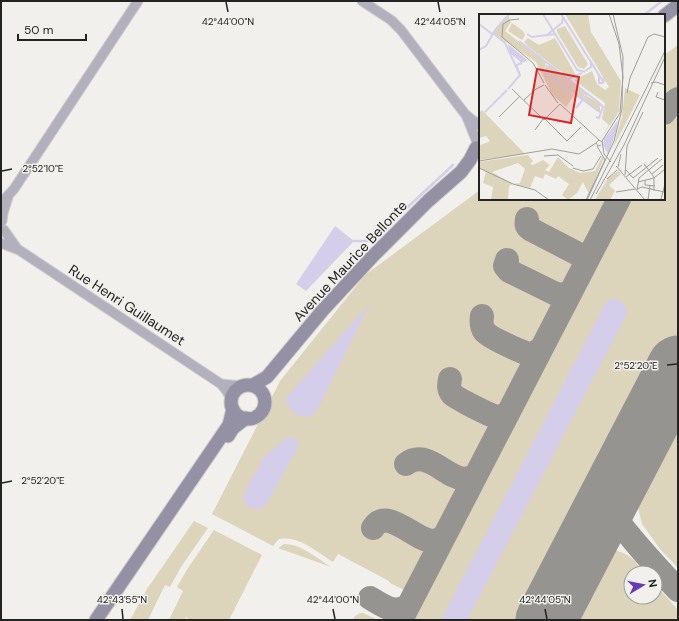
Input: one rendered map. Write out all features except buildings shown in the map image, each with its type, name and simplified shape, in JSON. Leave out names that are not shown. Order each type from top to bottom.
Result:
[{"type":"street","points":[[1,203],[9,195],[138,1]]},
{"type":"street","points":[[362,1],[391,20],[401,30],[465,114],[479,125]]},
{"type":"street","points":[[665,15],[678,5]]},
{"type":"street","points":[[465,114],[478,146]]},
{"type":"street","name":"Avenue Maurice Bellonte","points":[[247,386],[267,377],[322,312],[372,257],[428,201],[461,172],[478,146]]},
{"type":"street","name":"Avenue Maurice Bellonte","points":[[461,172],[479,164]]},
{"type":"street","points":[[2,227],[3,213],[9,195]]},
{"type":"street","name":"Rue Henri Guillaumet","points":[[2,227],[18,250]]},
{"type":"street","name":"Rue Henri Guillaumet","points":[[1,243],[18,250],[220,384],[226,390],[232,404]]},
{"type":"street","points":[[232,404],[238,415],[246,418],[255,417],[261,413],[265,404],[264,395],[267,377]]},
{"type":"street","name":"Rue Henri Guillaumet","points":[[220,384],[247,386]]},
{"type":"street","points":[[96,620],[229,425],[234,392],[247,386],[259,389],[264,395]]},
{"type":"street","points":[[104,620],[233,428],[246,418]]},
{"type":"shaded area","points":[[678,45],[678,94],[665,103],[665,54]]},
{"type":"shaded area","points":[[678,108],[678,336],[530,620],[408,620],[627,200],[665,200],[665,129],[675,110]]},
{"type":"shaded area","points":[[479,191],[479,200],[612,200],[425,558],[407,589],[404,590],[338,554],[333,562],[308,545],[286,538],[279,539],[273,546],[212,514],[280,381],[365,275]]},
{"type":"shaded area","points":[[335,226],[354,241],[306,291],[296,284]]},
{"type":"shaded area","points":[[614,298],[624,304],[628,312],[467,620],[441,620],[606,302]]},
{"type":"shaded area","points":[[370,303],[319,406],[311,417],[301,416],[291,410],[286,398]]},
{"type":"shaded area","points":[[678,396],[678,568],[660,549],[642,524],[637,504],[636,489],[639,472]]},
{"type":"shaded area","points":[[288,437],[295,438],[298,442],[298,447],[266,505],[257,510],[247,506],[243,498],[249,483],[266,455]]},
{"type":"shaded area","points":[[194,521],[208,528],[181,567],[170,587],[165,585],[148,620],[130,620],[147,589]]},
{"type":"shaded area","points":[[214,530],[262,555],[229,620],[190,620],[186,617],[184,620],[169,620],[183,591],[177,587]]},
{"type":"shaded area","points":[[284,544],[297,546],[331,567],[278,548]]},
{"type":"shaded area","points":[[614,550],[620,552],[629,556],[638,565],[623,565],[623,605],[663,605],[663,593],[678,610],[678,620],[560,620],[588,565],[604,552]]},
{"type":"shaded area","points":[[360,613],[378,620],[353,620],[355,616]]},
{"type":"waterway","points":[[645,14],[662,1]]},
{"type":"waterway","points":[[354,241],[371,241],[453,165]]},
{"type":"taxiway","points":[[665,112],[669,106],[678,99]]},
{"type":"taxiway","points":[[401,620],[618,200]]},
{"type":"taxiway","points":[[527,219],[526,222],[530,229],[582,256],[590,255]]},
{"type":"taxiway","points":[[507,260],[505,266],[509,271],[556,294],[565,295],[571,291]]},
{"type":"taxiway","points":[[482,316],[481,322],[483,328],[485,332],[492,337],[525,353],[532,354],[541,349]]},
{"type":"taxiway","points":[[450,379],[449,388],[452,394],[467,403],[498,417],[503,416],[509,411]]},
{"type":"taxiway","points":[[406,464],[413,460],[421,459],[428,461],[457,477],[466,479],[476,475]]},
{"type":"taxiway","points":[[619,480],[613,494],[612,501],[612,509],[615,516],[642,550],[678,590]]},
{"type":"taxiway","points":[[373,528],[379,522],[386,521],[393,522],[425,539],[432,541],[444,537]]},
{"type":"taxiway","points":[[588,540],[596,530],[608,523],[623,530],[630,536]]},
{"type":"taxiway","points":[[370,598],[388,608],[398,610],[408,606]]},
{"type":"runway","points":[[546,620],[678,366]]}]
